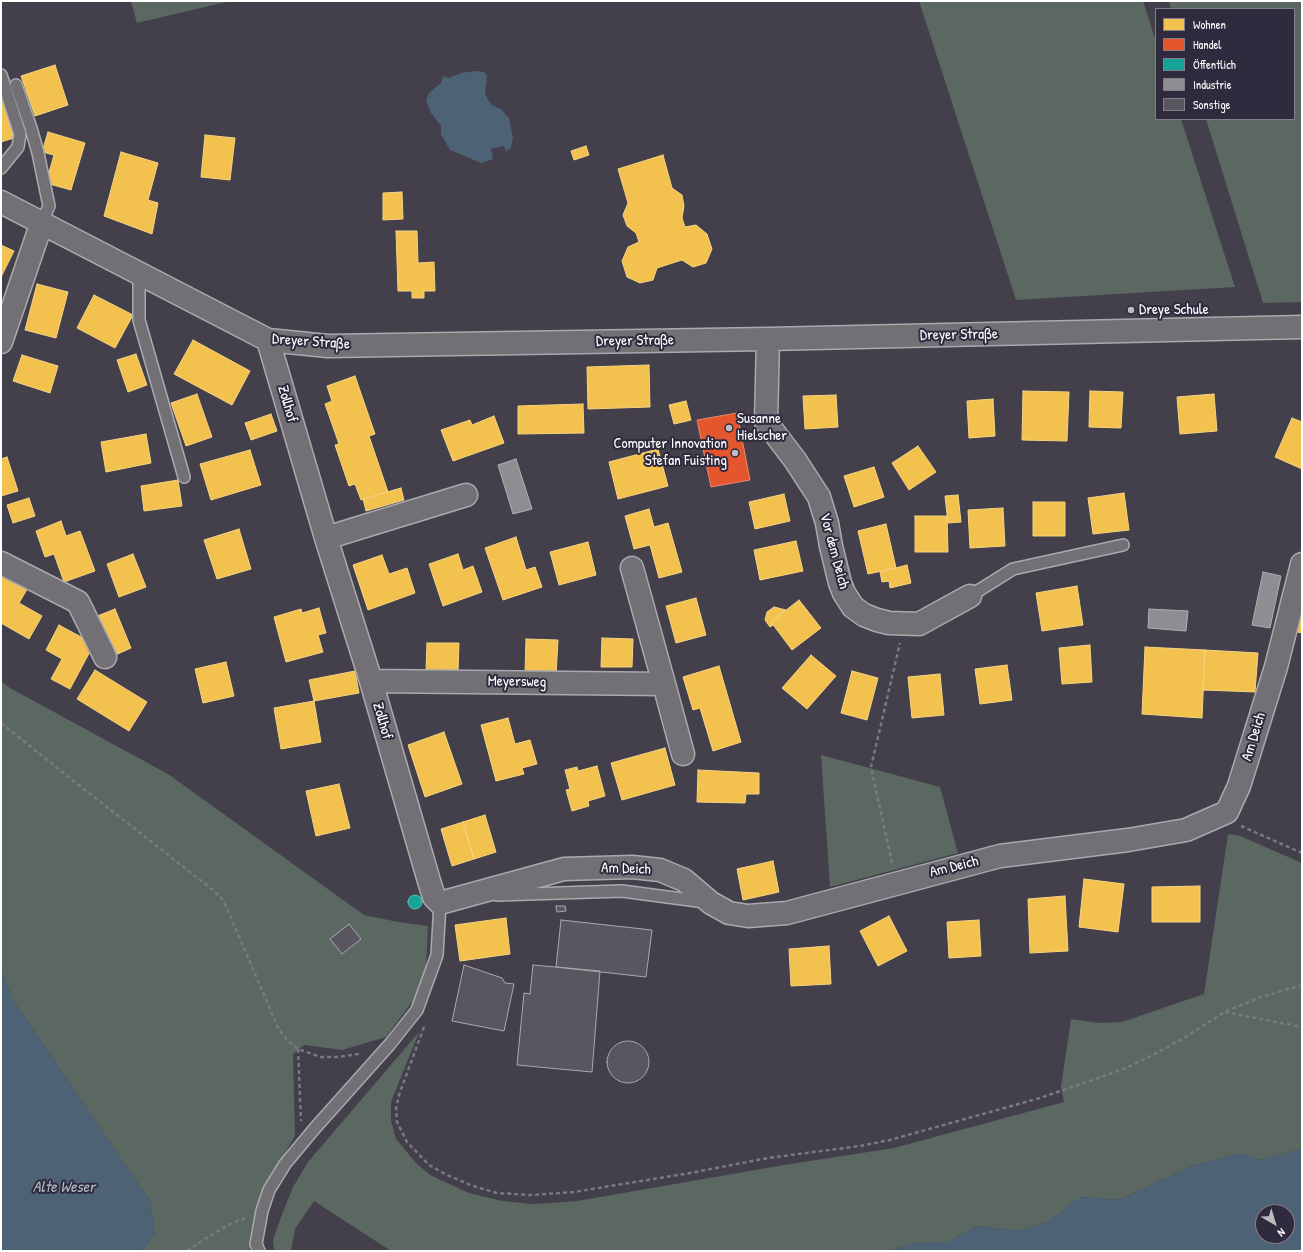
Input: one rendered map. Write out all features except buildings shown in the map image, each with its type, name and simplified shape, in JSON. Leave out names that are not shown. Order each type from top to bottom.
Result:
[{"type":"street","name":"Dreyer Straße","points":[[1,202],[268,340],[328,346],[768,339],[1302,327]]},
{"type":"street","points":[[1,342],[42,222]]},
{"type":"street","name":"Vor dem Deich","points":[[768,339],[766,422],[795,460],[819,497],[827,523],[836,570],[844,593],[853,607],[864,615],[883,622],[919,624],[970,596]]},
{"type":"street","name":"Zollhof","points":[[268,340],[326,538],[371,680],[434,897],[440,904]]},
{"type":"street","points":[[326,538],[466,495]]},
{"type":"street","points":[[1,563],[78,602],[105,657]]},
{"type":"street","name":"Am Deich","points":[[440,904],[564,869],[632,867],[660,870],[684,880],[711,903],[729,913],[748,916],[787,912],[896,882],[1000,856],[1128,840],[1186,830],[1227,812],[1239,786],[1276,667],[1302,564]]},
{"type":"street","points":[[632,568],[683,754]]},
{"type":"street","name":"Meyersweg","points":[[371,680],[664,684]]},
{"type":"lane","points":[[1,75],[20,134],[18,147],[1,168]]},
{"type":"lane","points":[[16,85],[36,147],[49,206],[42,222]]},
{"type":"lane","points":[[139,273],[139,320],[184,477]]},
{"type":"lane","name":"Vor dem Deich","points":[[970,596],[1013,569],[1123,544]]},
{"type":"lane","points":[[257,1249],[262,1211],[269,1190],[285,1164],[303,1141],[390,1044],[418,1010],[437,955],[440,904]]},
{"type":"path","points":[[896,882],[871,767],[905,623]]},
{"type":"path","points":[[1,722],[80,786],[214,890],[222,900],[229,913],[278,1028],[287,1040],[298,1049],[321,1057],[337,1057],[362,1053],[390,1044]]},
{"type":"path","points":[[1227,812],[1239,826],[1302,853]]},
{"type":"path","points":[[418,1010],[424,1028],[399,1095],[396,1109],[397,1122],[401,1132],[412,1148],[429,1165],[447,1175],[473,1186],[497,1193],[530,1195],[574,1192],[690,1173],[768,1158],[860,1146],[890,1140],[1040,1098],[1108,1075],[1153,1055],[1182,1039],[1224,1012],[1254,999],[1302,984]]},
{"type":"path","points":[[1224,1012],[1302,1027]]},
{"type":"path","points":[[298,1049],[300,1072],[300,1110],[303,1141]]},
{"type":"path","points":[[187,1251],[228,1225],[262,1211]]},
{"type":"shaded area","points":[[131,1],[230,1],[137,23]]},
{"type":"shaded area","points":[[919,1],[1143,1],[1155,39],[1155,120],[1181,120],[1235,287],[1016,300]]},
{"type":"shaded area","points":[[1169,1],[1302,1],[1302,302],[1263,303],[1206,120],[1295,120],[1295,8],[1171,8]]},
{"type":"shaded area","points":[[1,681],[10,688],[168,774],[364,915],[428,926],[426,968],[415,998],[386,1037],[342,1050],[304,1045],[293,1054],[295,1136],[269,1180],[252,1245],[248,1251],[142,1251],[155,1233],[150,1201],[13,1000],[1,971]]},
{"type":"shaded area","points":[[821,755],[940,787],[958,853],[830,887]]},
{"type":"shaded area","points":[[1228,834],[1240,836],[1302,863],[1302,1149],[1261,1160],[1241,1153],[1192,1166],[1119,1200],[1081,1197],[1048,1222],[1020,1231],[976,1226],[949,1242],[920,1242],[887,1251],[391,1251],[314,1201],[295,1229],[291,1251],[274,1251],[273,1240],[281,1217],[293,1187],[308,1162],[419,1032],[391,1102],[391,1121],[396,1139],[416,1163],[430,1175],[469,1193],[502,1201],[534,1204],[577,1201],[784,1165],[894,1148],[1064,1102],[1061,1087],[1071,1019],[1099,1023],[1122,1022],[1204,994]]},
{"type":"water","points":[[475,71],[484,72],[487,76],[485,93],[487,98],[492,105],[501,109],[509,118],[513,138],[511,148],[506,152],[504,146],[491,149],[493,159],[481,163],[450,150],[441,134],[441,126],[431,113],[426,101],[429,93],[441,83],[443,76],[449,78],[461,73]]},
{"type":"water","name":"Alte Weser","points":[[1,971],[13,1000],[150,1201],[155,1233],[142,1251],[1,1251]]},
{"type":"water","points":[[1302,1149],[1302,1251],[887,1251],[920,1242],[949,1242],[976,1226],[1020,1231],[1048,1222],[1080,1197],[1119,1200],[1192,1166],[1241,1153],[1261,1160]]},
{"type":"place","name":"Dreye Schule","points":[[1131,310]]},
{"type":"place","name":"Susanne Hielscher","points":[[729,428]]},
{"type":"place","name":"Computer Innovation Stefan Fuisting","points":[[735,453]]}]
